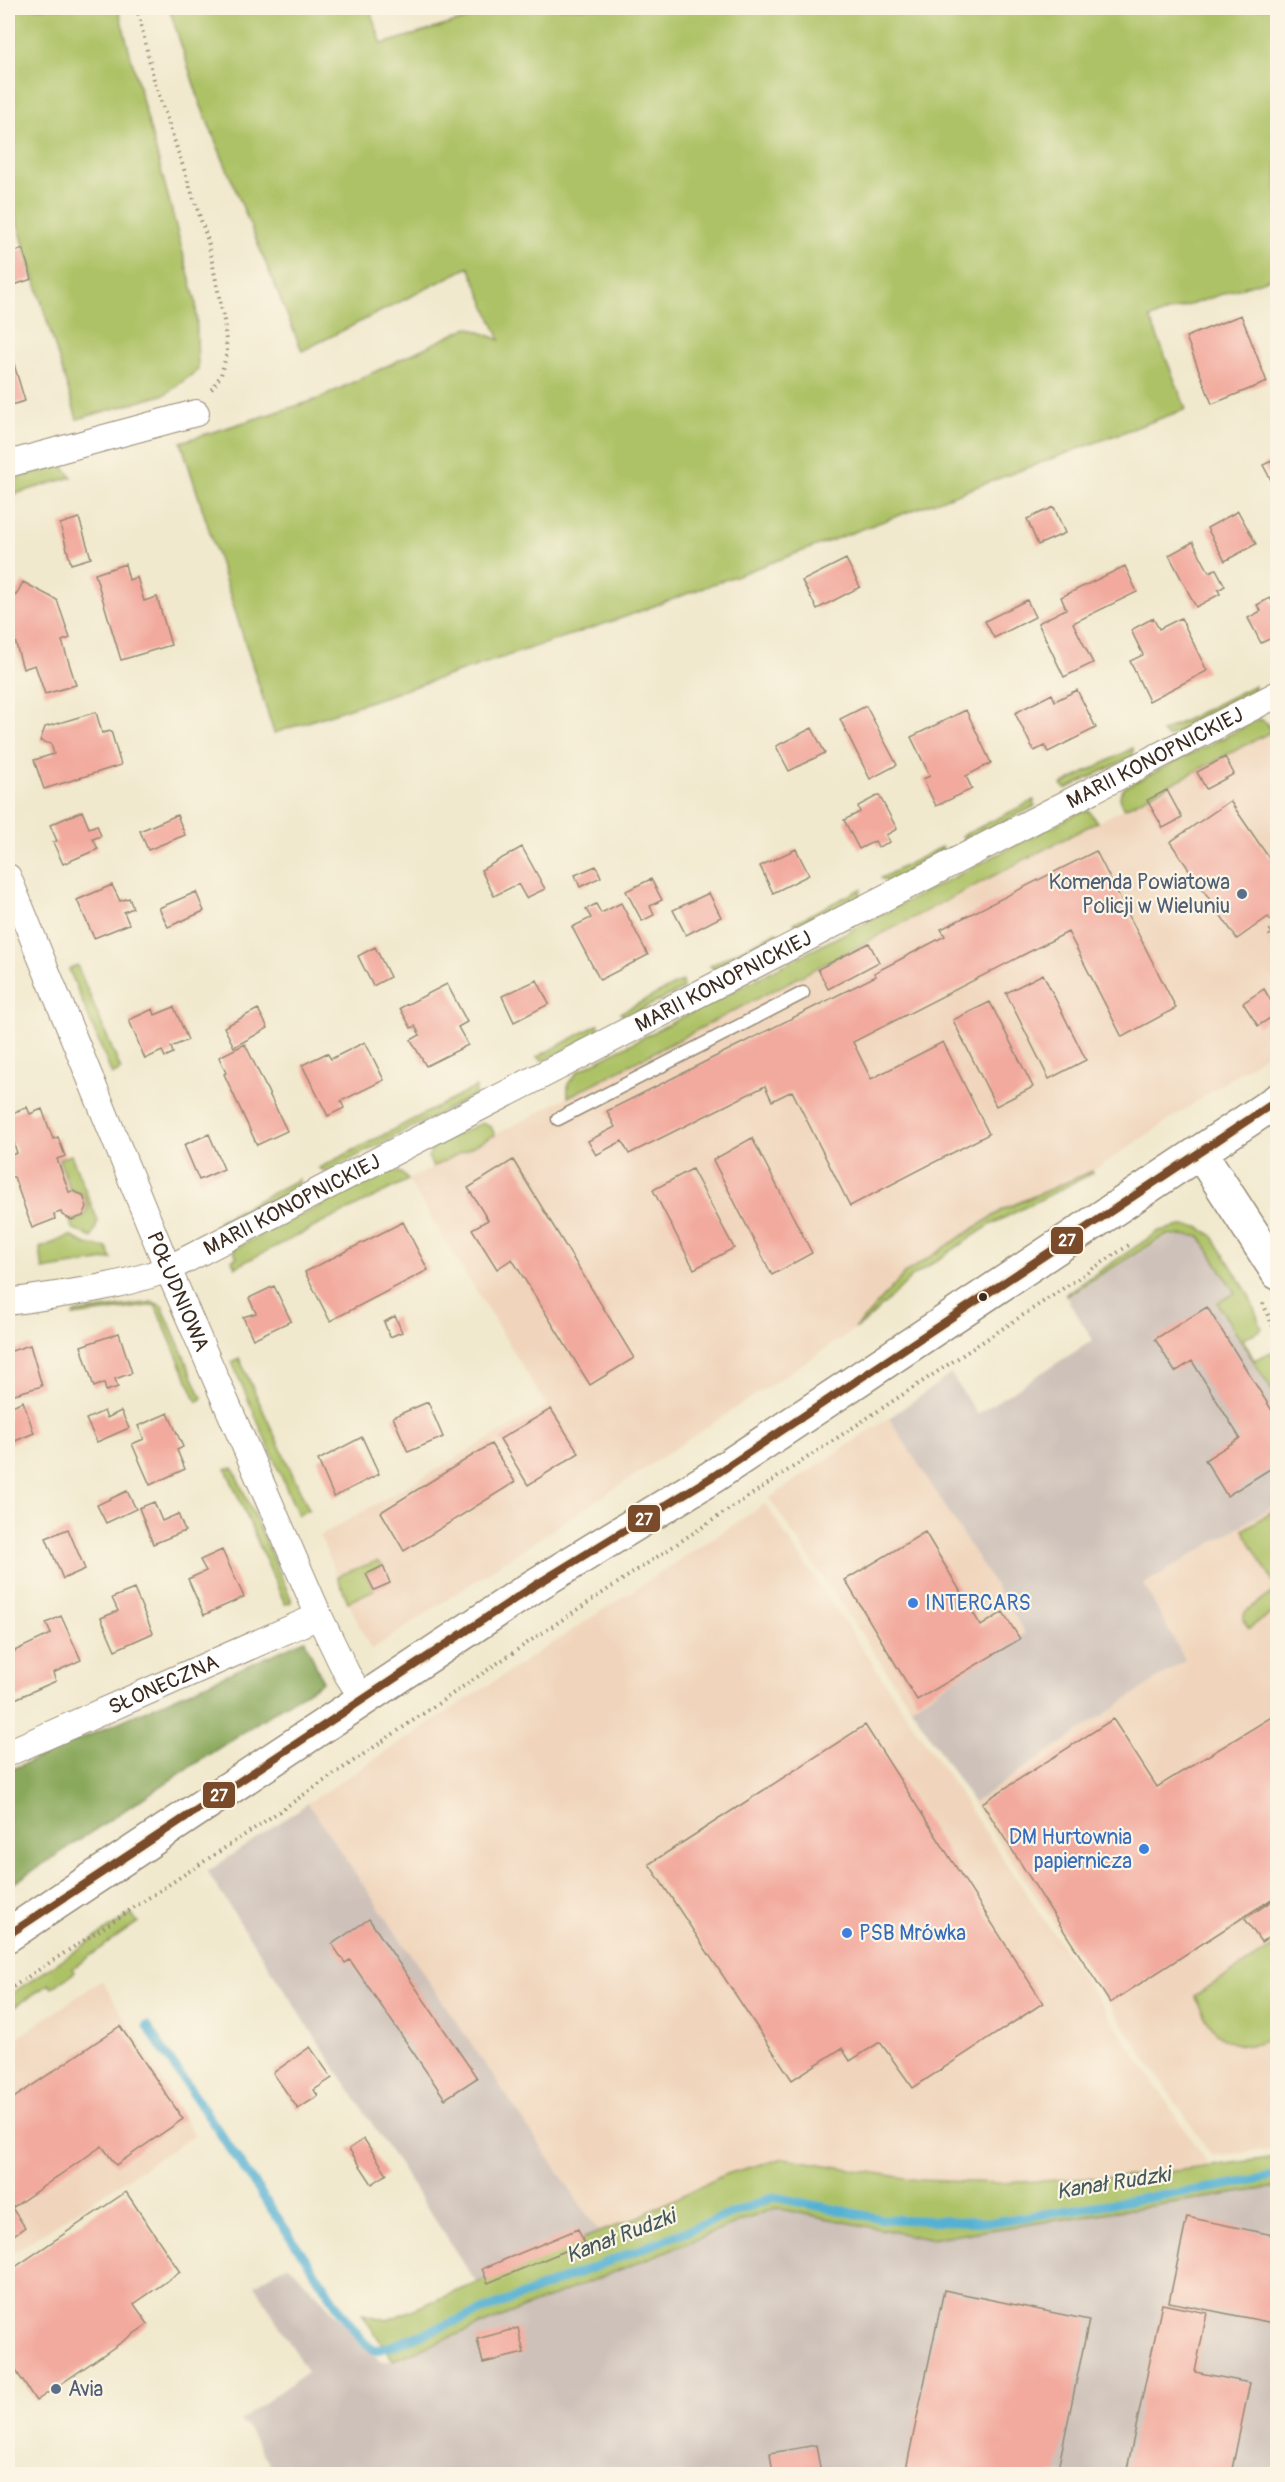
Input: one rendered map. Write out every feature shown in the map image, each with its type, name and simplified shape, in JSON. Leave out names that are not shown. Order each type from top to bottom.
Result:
[{"type":"main road","points":[[8,1935],[534,1586],[694,1489],[1278,1100]]},
{"type":"main road","points":[[1200,1152],[1278,1273]]},
{"type":"street","points":[[8,464],[196,413]]},
{"type":"street","name":"MARII KONOPNICKIEJ","points":[[8,1302],[111,1286],[139,1280],[168,1269],[1278,694]]},
{"type":"street","name":"POŁUDNIOWA","points":[[8,877],[168,1269],[319,1616],[347,1674],[363,1700]]},
{"type":"street","name":"SŁONECZNA","points":[[8,1753],[319,1616]]},
{"type":"lane","points":[[558,1119],[803,993]]},
{"type":"path","points":[[137,8],[154,80],[208,241],[224,321],[227,352],[221,375],[196,413]]},
{"type":"path","points":[[1275,927],[1269,932],[1278,946]]},
{"type":"path","points":[[8,1990],[236,1841],[539,1635],[1132,1243]]},
{"type":"shaded area","points":[[1277,729],[1277,1047],[1098,1168],[1004,1209],[905,1273],[855,1329],[371,1650],[348,1602],[390,1583],[383,1567],[377,1562],[337,1576],[320,1536],[547,1406],[408,1180]]},
{"type":"shaded area","points":[[1200,1236],[1234,1292],[1215,1303],[1277,1401],[1277,1504],[1144,1584],[1185,1660],[973,1803],[911,1707],[1025,1633],[889,1418],[951,1374],[977,1414],[1093,1340],[1066,1297],[1166,1237]]},
{"type":"shaded area","points":[[889,1418],[1025,1633],[911,1707],[769,1498]]},
{"type":"shaded area","points":[[765,1504],[1209,2165],[1137,2176],[1000,2183],[917,2180],[628,2222],[599,2232],[308,1803]]},
{"type":"shaded area","points":[[1277,1504],[1277,2148],[1212,2156],[973,1803],[1185,1660],[1144,1584]]},
{"type":"shaded area","points":[[308,1803],[599,2232],[477,2284],[207,1872]]},
{"type":"shaded area","points":[[102,1980],[194,2135],[8,2256],[8,2044]]},
{"type":"shaded area","points":[[1277,2187],[1277,2474],[276,2474],[247,2428],[240,2421],[307,2372],[255,2285],[288,2264],[381,2362],[393,2360],[775,2208],[930,2239]]},
{"type":"green space","points":[[8,8],[118,8],[196,302],[198,370],[166,394],[77,419],[8,192]]},
{"type":"green space","points":[[169,8],[369,8],[382,44],[504,8],[1277,8],[1277,276],[1150,318],[1186,409],[619,619],[274,733],[181,442],[318,399],[468,327],[500,340],[469,267],[302,351],[201,106]]},
{"type":"green space","points":[[62,465],[72,477],[8,496],[8,481]]},
{"type":"green space","points":[[1255,685],[1255,693],[1168,737],[1162,732]]},
{"type":"green space","points":[[1260,719],[1267,723],[1271,732],[1125,808],[1123,805],[1120,795],[1125,787]]},
{"type":"green space","points":[[1133,748],[1133,756],[1066,789],[1061,785]]},
{"type":"green space","points":[[1034,800],[1035,806],[967,841],[962,836]]},
{"type":"green space","points":[[1089,811],[1097,822],[568,1097],[568,1084],[578,1071],[1080,812]]},
{"type":"green space","points":[[942,847],[942,854],[887,882],[881,878]]},
{"type":"green space","points":[[861,889],[860,896],[800,927],[794,923]]},
{"type":"green space","points":[[777,932],[777,939],[716,971],[710,966]]},
{"type":"green space","points":[[77,965],[121,1070],[112,1075],[69,969]]},
{"type":"green space","points":[[682,981],[683,989],[625,1017],[620,1013]]},
{"type":"green space","points":[[599,1024],[598,1032],[544,1061],[537,1057]]},
{"type":"green space","points":[[476,1087],[475,1095],[326,1172],[319,1168]]},
{"type":"green space","points":[[482,1123],[491,1127],[495,1135],[433,1167],[428,1157],[434,1145]]},
{"type":"green space","points":[[71,1155],[98,1221],[92,1238],[72,1228],[70,1221],[84,1217],[88,1206],[83,1194],[70,1190],[59,1159]]},
{"type":"green space","points":[[391,1171],[401,1173],[408,1180],[235,1267],[232,1260],[237,1257],[233,1249]]},
{"type":"green space","points":[[1092,1171],[1093,1173],[990,1225],[913,1276],[855,1329],[905,1273],[1004,1209]]},
{"type":"green space","points":[[299,1179],[298,1187],[221,1226],[218,1221]]},
{"type":"green space","points":[[1181,1226],[1198,1227],[1212,1235],[1249,1295],[1262,1329],[1243,1339],[1254,1360],[1271,1352],[1277,1366],[1277,1399],[1217,1303],[1235,1293],[1200,1236],[1166,1235],[1066,1296],[1159,1231]]},
{"type":"green space","points":[[70,1236],[86,1244],[107,1248],[112,1259],[43,1270],[40,1248]]},
{"type":"green space","points":[[153,1302],[162,1306],[202,1398],[197,1402],[155,1305],[73,1316],[74,1313]]},
{"type":"green space","points":[[239,1358],[309,1510],[298,1515],[232,1362]]},
{"type":"green space","points":[[233,1468],[291,1602],[285,1604],[226,1469]]},
{"type":"green space","points":[[1277,1508],[1277,1589],[1243,1530]]},
{"type":"green space","points":[[377,1561],[383,1566],[366,1574],[374,1590],[348,1602],[337,1576]]},
{"type":"green space","points":[[1277,1589],[1277,1610],[1249,1628],[1243,1620],[1245,1612]]},
{"type":"green space","points":[[305,1640],[323,1682],[281,1707],[8,1887],[8,1771]]},
{"type":"green space","points":[[131,1914],[138,1922],[73,1968],[75,1972],[52,1988],[49,1984],[8,2011],[8,1996]]},
{"type":"green space","points":[[1277,1944],[1277,2033],[1255,2045],[1239,2045],[1224,2039],[1213,2030],[1194,1996]]},
{"type":"green space","points":[[1277,2157],[1277,2187],[930,2239],[775,2208],[393,2360],[362,2314],[388,2320],[628,2222],[726,2174],[784,2158],[917,2180],[1000,2183],[1137,2176]]},
{"type":"building","points":[[23,249],[32,279],[11,286],[8,275],[8,254]]},
{"type":"building","points":[[1241,315],[1267,382],[1212,404],[1186,337]]},
{"type":"building","points":[[10,351],[25,401],[8,406],[8,352]]},
{"type":"building","points":[[1278,458],[1278,493],[1263,465]]},
{"type":"building","points":[[1054,507],[1065,533],[1038,545],[1027,519]]},
{"type":"building","points":[[1238,511],[1256,544],[1225,561],[1207,528]]},
{"type":"building","points":[[79,518],[91,558],[71,564],[60,524]]},
{"type":"building","points":[[1193,542],[1209,572],[1216,569],[1225,586],[1218,590],[1220,594],[1196,607],[1169,555]]},
{"type":"building","points":[[846,559],[860,587],[817,609],[802,581]]},
{"type":"building","points":[[125,564],[129,580],[137,577],[144,601],[157,597],[171,645],[121,660],[95,574]]},
{"type":"building","points":[[1125,566],[1137,592],[1073,623],[1093,663],[1064,677],[1038,623],[1066,609],[1061,597]]},
{"type":"building","points":[[23,582],[57,600],[70,638],[62,641],[76,685],[45,694],[35,665],[23,669],[12,630],[15,629],[12,622],[8,624],[8,597],[16,595]]},
{"type":"building","points":[[1270,598],[1274,604],[1278,602],[1278,635],[1261,643],[1248,618],[1261,611],[1257,605]]},
{"type":"building","points":[[1027,600],[1035,617],[994,638],[985,621]]},
{"type":"building","points":[[1153,618],[1159,629],[1181,618],[1207,671],[1149,701],[1130,661],[1143,655],[1131,630]]},
{"type":"building","points":[[1077,690],[1096,728],[1048,752],[1045,746],[1034,751],[1015,713],[1052,694],[1055,701]]},
{"type":"building","points":[[866,706],[897,765],[870,779],[840,719]]},
{"type":"building","points":[[966,710],[991,763],[966,776],[972,789],[936,806],[923,779],[930,776],[911,737]]},
{"type":"building","points":[[96,712],[102,733],[111,731],[121,765],[44,789],[34,760],[54,754],[51,744],[40,741],[45,727]]},
{"type":"building","points":[[812,728],[825,753],[789,771],[776,746]]},
{"type":"building","points":[[1225,757],[1234,774],[1206,789],[1197,772]]},
{"type":"building","points":[[1167,790],[1182,818],[1163,828],[1147,800]]},
{"type":"building","points":[[879,795],[897,829],[886,835],[890,842],[878,847],[875,841],[859,849],[844,820],[860,812],[858,806]]},
{"type":"building","name":"Komenda Powiatowa Policji w Wieluniu","points":[[1230,801],[1269,858],[1278,854],[1278,930],[1268,917],[1237,939],[1170,842]]},
{"type":"building","points":[[82,811],[89,828],[97,825],[101,836],[93,839],[98,849],[63,864],[53,842],[57,841],[50,825]]},
{"type":"building","points":[[177,815],[185,835],[148,850],[140,831]]},
{"type":"building","points":[[522,847],[545,889],[526,898],[518,884],[494,896],[481,870]]},
{"type":"building","points":[[796,849],[809,875],[773,893],[760,866]]},
{"type":"building","points":[[1096,851],[1176,1008],[1122,1037],[1068,932],[853,1042],[871,1079],[943,1042],[989,1134],[850,1206],[792,1091],[772,1101],[765,1086],[629,1154],[622,1141],[596,1155],[588,1141],[615,1127],[607,1111],[876,976],[874,973],[945,936],[941,929]]},
{"type":"building","points":[[596,866],[601,877],[580,887],[575,875]]},
{"type":"building","points":[[651,879],[662,900],[650,906],[654,915],[642,921],[626,891]]},
{"type":"building","points":[[112,885],[120,901],[129,898],[133,908],[124,912],[129,924],[94,938],[77,900]]},
{"type":"building","points":[[196,892],[204,911],[168,927],[159,908]]},
{"type":"building","points":[[709,893],[721,917],[686,935],[673,910]]},
{"type":"building","points":[[621,903],[648,955],[600,980],[572,927],[591,918],[586,909],[596,904],[601,913]]},
{"type":"building","points":[[869,943],[879,962],[828,989],[818,969]]},
{"type":"building","points":[[375,947],[390,977],[373,986],[358,956]]},
{"type":"building","points":[[1043,974],[1086,1060],[1049,1079],[1006,993]]},
{"type":"building","points":[[537,980],[549,1004],[514,1022],[502,996]]},
{"type":"building","points":[[447,984],[467,1022],[458,1027],[468,1045],[426,1066],[411,1040],[420,1035],[415,1026],[411,1028],[400,1008]]},
{"type":"building","points":[[1264,989],[1278,1013],[1258,1026],[1243,1003]]},
{"type":"building","points":[[990,1002],[1033,1087],[996,1106],[953,1020]]},
{"type":"building","points":[[174,1007],[188,1040],[171,1047],[173,1053],[165,1057],[162,1051],[145,1059],[129,1020],[153,1009],[155,1015]]},
{"type":"building","points":[[258,1009],[268,1028],[234,1047],[224,1027]]},
{"type":"building","points":[[365,1042],[384,1080],[341,1101],[344,1108],[328,1116],[302,1065],[327,1053],[331,1059]]},
{"type":"building","points":[[245,1044],[287,1131],[257,1145],[224,1074],[226,1073],[219,1057]]},
{"type":"building","points":[[27,1107],[30,1114],[42,1109],[53,1139],[58,1137],[65,1156],[57,1159],[69,1192],[73,1191],[83,1195],[87,1207],[83,1216],[72,1220],[62,1215],[61,1212],[54,1214],[55,1219],[32,1228],[14,1177],[8,1177],[8,1156],[17,1153],[14,1144],[8,1146],[8,1115]]},
{"type":"building","points":[[209,1134],[224,1169],[199,1180],[184,1145]]},
{"type":"building","points":[[752,1138],[812,1253],[772,1275],[713,1160]]},
{"type":"building","points":[[513,1160],[634,1358],[590,1385],[512,1259],[497,1269],[472,1229],[488,1220],[468,1188]]},
{"type":"building","points":[[692,1169],[734,1248],[694,1269],[653,1190]]},
{"type":"building","points":[[403,1222],[428,1270],[330,1321],[305,1272]]},
{"type":"building","points":[[274,1286],[291,1321],[253,1339],[243,1317],[256,1313],[249,1298]]},
{"type":"building","points":[[1207,1307],[1278,1420],[1278,1464],[1227,1496],[1205,1460],[1240,1438],[1192,1361],[1175,1372],[1155,1339]]},
{"type":"building","points":[[395,1316],[402,1332],[390,1337],[384,1322]]},
{"type":"building","points":[[119,1333],[132,1373],[115,1379],[118,1387],[106,1391],[104,1383],[94,1387],[81,1346]]},
{"type":"building","points":[[30,1345],[42,1386],[8,1396],[8,1352]]},
{"type":"building","points":[[23,1401],[34,1433],[8,1444],[8,1408]]},
{"type":"building","points":[[428,1402],[443,1437],[408,1452],[393,1417]]},
{"type":"building","points":[[551,1409],[579,1453],[528,1485],[500,1439]]},
{"type":"building","points":[[104,1411],[107,1418],[121,1411],[129,1428],[97,1442],[86,1419]]},
{"type":"building","points":[[168,1413],[183,1447],[177,1450],[185,1469],[150,1485],[132,1444],[144,1439],[138,1426]]},
{"type":"building","points":[[362,1437],[379,1474],[334,1497],[318,1460]]},
{"type":"building","points":[[491,1444],[515,1482],[404,1551],[381,1512]]},
{"type":"building","points":[[127,1491],[136,1509],[106,1523],[97,1505]]},
{"type":"building","points":[[154,1502],[162,1521],[178,1514],[185,1531],[153,1544],[139,1508]]},
{"type":"building","points":[[68,1529],[85,1569],[63,1579],[46,1538]]},
{"type":"building","name":"INTERCARS","points":[[925,1532],[981,1626],[1003,1612],[1020,1639],[917,1700],[845,1580]]},
{"type":"building","points":[[222,1550],[244,1597],[204,1615],[188,1579],[206,1571],[200,1560]]},
{"type":"building","points":[[383,1566],[390,1583],[374,1590],[366,1574]]},
{"type":"building","points":[[134,1589],[153,1633],[115,1650],[101,1618],[118,1611],[112,1598]]},
{"type":"building","points":[[61,1616],[81,1660],[53,1673],[56,1681],[8,1702],[8,1654],[51,1634],[46,1623]]},
{"type":"building","name":"DM Hurtownia papiernicza","points":[[1278,1713],[1278,1895],[1110,2003],[982,1803],[1113,1719],[1157,1787]]},
{"type":"building","name":"PSB Mrówka","points":[[865,1725],[1043,2003],[913,2088],[880,2042],[850,2061],[842,2048],[792,2080],[649,1864]]},
{"type":"building","points":[[1273,1900],[1278,1907],[1278,1931],[1261,1942],[1245,1919]]},
{"type":"building","points":[[369,1919],[477,2078],[445,2099],[350,1960],[345,1963],[332,1944]]},
{"type":"building","points":[[120,2026],[183,2119],[116,2165],[102,2146],[12,2208],[25,2227],[8,2239],[8,2102]]},
{"type":"building","points":[[310,2047],[332,2078],[314,2090],[318,2096],[298,2109],[273,2073]]},
{"type":"building","points":[[364,2139],[387,2174],[372,2184],[349,2149]]},
{"type":"building","points":[[126,2192],[180,2272],[134,2304],[148,2324],[36,2401],[8,2359],[8,2272]]},
{"type":"building","points":[[1187,2217],[1278,2236],[1278,2324],[1169,2302]]},
{"type":"building","points":[[578,2229],[584,2243],[488,2283],[482,2269]]},
{"type":"building","points":[[944,2290],[1089,2320],[1057,2474],[905,2474]]},
{"type":"building","points":[[1162,2304],[1207,2313],[1195,2372],[1250,2383],[1231,2474],[1126,2474]]},
{"type":"building","points":[[518,2328],[524,2353],[483,2363],[477,2339]]},
{"type":"building","points":[[816,2445],[821,2474],[773,2474],[770,2453]]},
{"type":"waterway","name":"Kanał Rudzki","points":[[147,2026],[343,2314],[362,2340],[375,2350],[392,2346],[774,2197],[882,2219],[992,2222],[1223,2186],[1278,2175]]},
{"type":"transit line","name":"27","points":[[8,1935],[534,1586],[712,1477],[1278,1100]]},
{"type":"place","name":"Komenda Powiatowa Policji w Wieluniu","points":[[1242,894]]},
{"type":"place","name":"INTERCARS","points":[[913,1603]]},
{"type":"place","name":"DM Hurtownia papiernicza","points":[[1144,1849]]},
{"type":"place","name":"PSB Mrówka","points":[[847,1933]]},
{"type":"place","name":"Avia","points":[[56,2389]]}]
